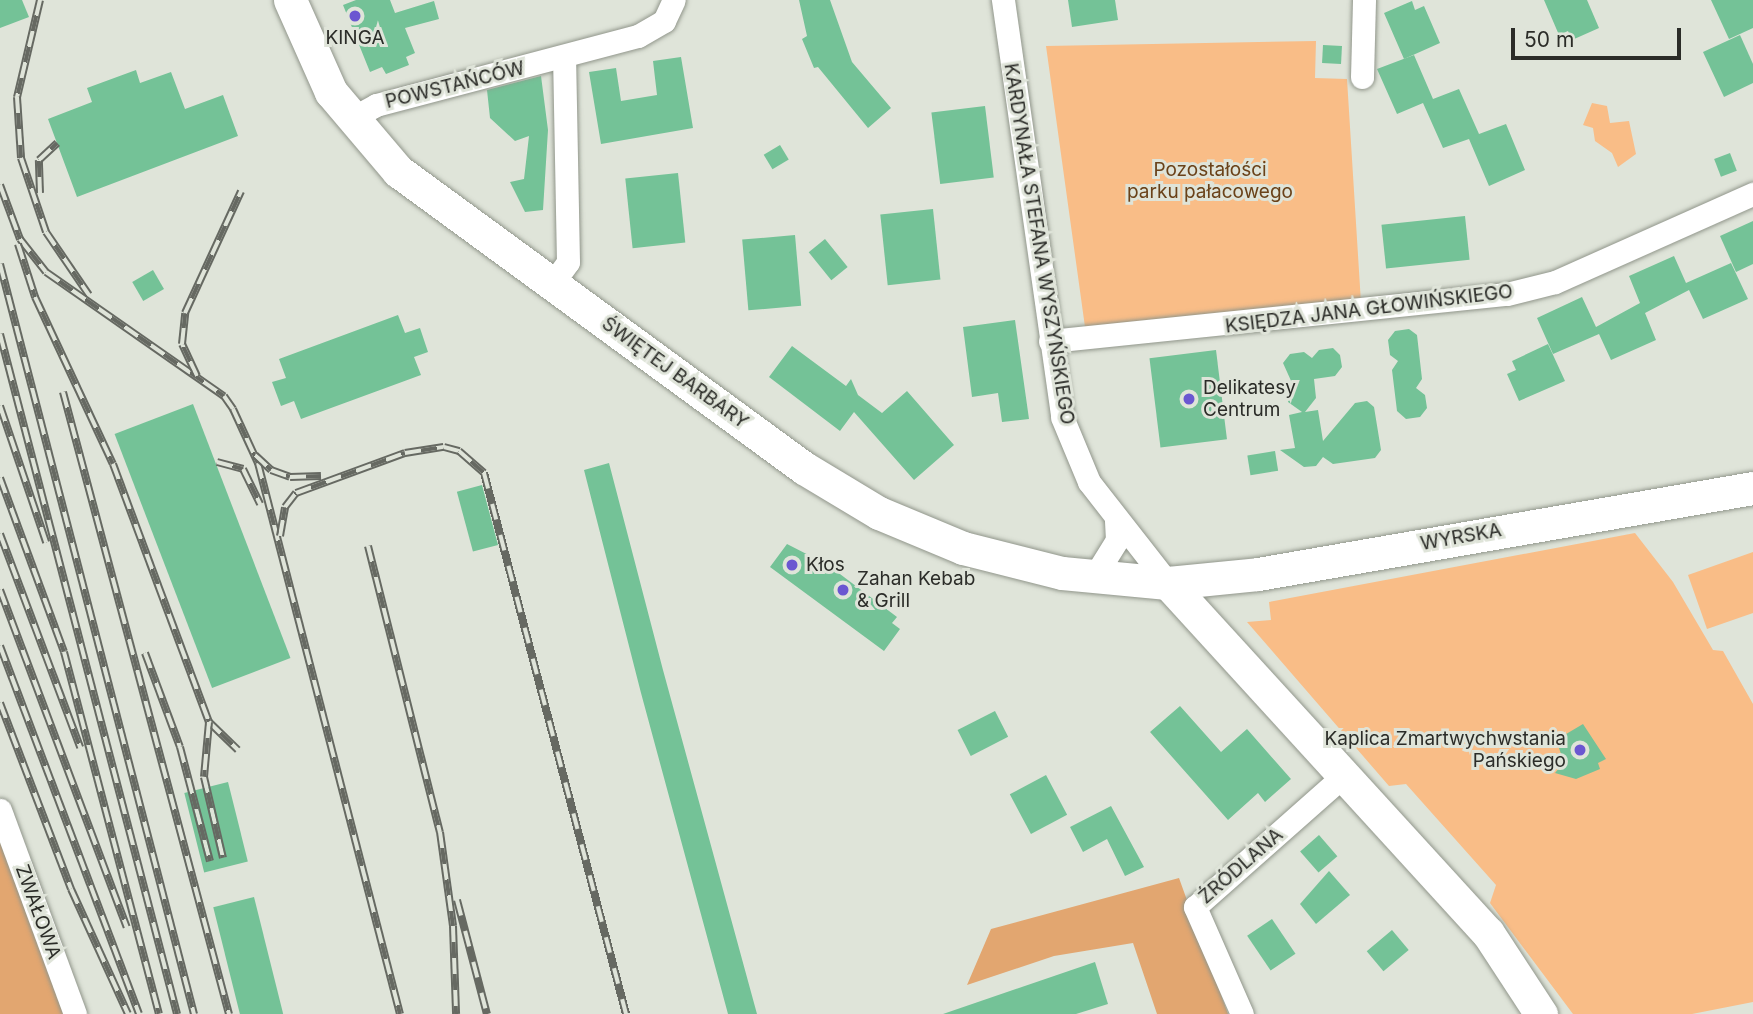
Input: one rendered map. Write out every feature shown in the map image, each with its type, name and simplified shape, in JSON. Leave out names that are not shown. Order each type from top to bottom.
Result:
[{"type":"street","name":"ŚWIĘTEJ BARBARY","points":[[290,0],[349,120],[398,171],[560,273],[804,468],[878,513],[963,548],[1094,577],[1168,583]]},
{"type":"street","name":"POWSTAŃCÓW","points":[[349,120],[376,105],[638,36],[664,21],[674,0]]},
{"type":"street","name":"KARDYNAŁA STEFANA WYSZYŃSKIEGO","points":[[1003,0],[1050,341],[1071,443],[1116,519],[1168,583]]},
{"type":"street","points":[[1362,77],[1364,0]]},
{"type":"street","points":[[560,273],[564,57]]},
{"type":"street","name":"KSIĘDZA JANA GŁOWIŃSKIEGO","points":[[1050,341],[1507,294],[1555,282],[1753,194]]},
{"type":"street","name":"WYRSKA","points":[[1168,583],[1234,576],[1753,488]]},
{"type":"street","points":[[1094,577],[1117,540],[1116,519]]},
{"type":"street","points":[[1234,576],[1223,598],[1231,636],[1292,706],[1298,726]]},
{"type":"street","points":[[1168,583],[1488,933],[1541,1014]]},
{"type":"street","name":"ŹRÓDLANA","points":[[1242,1014],[1195,907],[1344,775]]},
{"type":"street","name":"ZWAŁOWA","points":[[0,810],[75,1014]]},
{"type":"green space","name":"Pozostałości parku pałacowego","points":[[1316,41],[1315,78],[1347,79],[1361,303],[1085,327],[1046,46]]},
{"type":"green space","points":[[1592,103],[1607,106],[1610,123],[1629,121],[1636,154],[1618,167],[1612,153],[1595,141],[1593,128],[1583,125]]},
{"type":"green space","points":[[1635,533],[1673,582],[1713,650],[1723,651],[1753,704],[1753,1002],[1692,1014],[1573,1014],[1490,903],[1496,885],[1406,784],[1389,786],[1247,622],[1271,620],[1269,602]]},
{"type":"green space","points":[[1753,552],[1753,613],[1707,629],[1688,575]]},
{"type":"shaded area","points":[[0,827],[66,1014],[0,1014]]},
{"type":"shaded area","points":[[1179,878],[1228,1014],[1157,1014],[1133,943],[1054,956],[967,985],[991,929]]},
{"type":"building","points":[[0,0],[22,0],[29,17],[0,28]]},
{"type":"building","points":[[356,0],[390,0],[395,13],[434,1],[439,19],[405,28],[415,53],[406,57],[409,65],[386,74],[382,67],[370,72],[343,5]]},
{"type":"building","points":[[799,0],[830,0],[852,62],[891,108],[868,128],[818,67],[814,68],[802,39],[807,36]]},
{"type":"building","points":[[1068,0],[1115,0],[1118,20],[1072,27]]},
{"type":"building","points":[[1544,0],[1587,0],[1599,28],[1572,40],[1568,31],[1559,35]]},
{"type":"building","points":[[1711,0],[1753,0],[1753,28],[1729,39]]},
{"type":"building","points":[[1412,1],[1415,10],[1424,6],[1440,43],[1404,59],[1384,13]]},
{"type":"building","points":[[1740,35],[1753,64],[1753,83],[1724,97],[1703,52]]},
{"type":"building","points":[[1323,45],[1342,46],[1341,64],[1322,63]]},
{"type":"building","points":[[1414,55],[1433,99],[1459,89],[1479,134],[1506,124],[1525,170],[1489,186],[1469,139],[1443,148],[1423,103],[1397,114],[1377,69]]},
{"type":"building","points":[[681,57],[693,128],[601,144],[589,72],[616,68],[621,101],[657,95],[653,61]]},
{"type":"building","points":[[136,70],[140,83],[171,72],[185,109],[223,95],[238,136],[77,197],[48,119],[92,102],[87,88]]},
{"type":"building","points":[[541,76],[548,130],[543,210],[525,212],[510,182],[524,179],[529,136],[515,141],[490,118],[487,90]]},
{"type":"building","points":[[985,106],[994,177],[940,184],[931,113]]},
{"type":"building","points":[[780,145],[789,160],[772,169],[764,155]]},
{"type":"building","points":[[1730,153],[1737,171],[1721,177],[1714,159]]},
{"type":"building","points":[[678,173],[685,243],[633,248],[625,179]]},
{"type":"building","points":[[933,209],[940,280],[888,285],[880,215]]},
{"type":"building","points":[[1465,216],[1470,260],[1386,269],[1381,225]]},
{"type":"building","points":[[1753,221],[1753,264],[1736,272],[1720,236]]},
{"type":"building","points":[[795,235],[801,306],[748,310],[742,240]]},
{"type":"building","points":[[825,239],[848,267],[831,280],[809,252]]},
{"type":"building","points":[[1674,256],[1686,283],[1731,263],[1748,299],[1703,319],[1689,290],[1645,313],[1656,340],[1611,360],[1599,334],[1553,354],[1537,318],[1582,297],[1596,327],[1640,303],[1629,276]]},
{"type":"building","points":[[153,270],[164,289],[143,301],[132,282]]},
{"type":"building","points":[[398,315],[405,333],[420,328],[428,352],[414,357],[421,375],[301,419],[294,401],[281,406],[272,382],[286,378],[279,359]]},
{"type":"building","points":[[1015,320],[1029,419],[1002,422],[998,393],[972,397],[963,327]]},
{"type":"building","points":[[1409,329],[1417,335],[1422,379],[1416,388],[1425,395],[1427,408],[1420,417],[1406,419],[1397,411],[1392,370],[1398,361],[1390,355],[1388,340],[1395,331]]},
{"type":"building","points":[[1548,344],[1565,381],[1519,401],[1507,374],[1516,370],[1512,361]]},
{"type":"building","points":[[792,346],[846,386],[851,379],[858,395],[882,413],[907,391],[954,445],[914,480],[854,412],[840,431],[769,377]]},
{"type":"building","points":[[1333,348],[1340,355],[1342,367],[1335,376],[1314,379],[1316,398],[1305,412],[1318,410],[1323,441],[1355,403],[1367,401],[1374,407],[1381,450],[1375,458],[1333,464],[1323,457],[1316,466],[1304,467],[1280,450],[1295,448],[1289,415],[1302,412],[1288,402],[1292,383],[1283,363],[1290,354],[1304,352],[1312,358],[1319,350]]},
{"type":"building","name":"Delikatesy Centrum","points":[[1216,350],[1227,439],[1160,447],[1149,358]]},
{"type":"building","points":[[193,404],[290,658],[212,688],[115,434]]},
{"type":"building","points":[[1275,451],[1278,471],[1250,475],[1247,455]]},
{"type":"building","points":[[609,463],[757,1014],[728,1014],[641,693],[584,470]]},
{"type":"building","points":[[482,485],[498,545],[473,552],[457,492]]},
{"type":"building","points":[[787,544],[828,565],[897,617],[892,623],[900,629],[884,651],[770,567]]},
{"type":"building","points":[[1180,706],[1221,752],[1247,729],[1291,779],[1265,802],[1258,793],[1228,820],[1150,732]]},
{"type":"building","points":[[995,711],[1008,737],[971,756],[958,730]]},
{"type":"building","name":"Kaplica Zmartwychwstania Pańskiego","points":[[1583,724],[1606,759],[1598,763],[1600,769],[1576,779],[1555,773],[1564,762],[1556,740]]},
{"type":"building","points":[[1046,775],[1067,815],[1031,834],[1010,794]]},
{"type":"building","points":[[228,782],[248,862],[204,872],[184,793]]},
{"type":"building","points":[[1111,806],[1144,867],[1125,876],[1107,839],[1083,852],[1070,827]]},
{"type":"building","points":[[1319,835],[1337,856],[1319,873],[1300,851]]},
{"type":"building","points":[[1329,871],[1350,895],[1316,924],[1300,904]]},
{"type":"building","points":[[254,897],[283,1014],[240,1014],[213,907]]},
{"type":"building","points":[[1272,919],[1295,954],[1271,971],[1247,936]]},
{"type":"building","points":[[1392,930],[1409,950],[1383,971],[1367,951]]},
{"type":"building","points":[[1095,962],[1108,1004],[1076,1014],[943,1014]]},
{"type":"railway","points":[[40,0],[17,97],[21,158],[46,232],[89,295]]},
{"type":"railway","points":[[40,193],[39,160],[57,143]]},
{"type":"railway","points":[[0,185],[20,239],[46,272],[224,396],[233,409],[258,463],[400,1014]]},
{"type":"railway","points":[[197,376],[182,344],[185,313],[241,191]]},
{"type":"railway","points":[[18,244],[35,297],[113,464],[209,722],[238,750]]},
{"type":"railway","points":[[0,264],[194,1014]]},
{"type":"railway","points":[[0,334],[177,1014]]},
{"type":"railway","points":[[63,392],[229,1014]]},
{"type":"railway","points":[[0,406],[46,542]]},
{"type":"railway","points":[[280,536],[285,507],[296,493],[405,453],[444,447],[459,451],[484,473],[626,1014]]},
{"type":"railway","points":[[255,455],[271,470],[290,477],[321,476]]},
{"type":"railway","points":[[217,462],[243,469],[260,504]]},
{"type":"railway","points":[[0,478],[64,652],[159,1014]]},
{"type":"railway","points":[[0,534],[80,747]]},
{"type":"railway","points":[[368,546],[440,832],[453,926],[456,1014]]},
{"type":"railway","points":[[0,590],[127,927]]},
{"type":"railway","points":[[0,646],[139,1014]]},
{"type":"railway","points":[[145,653],[180,747],[210,861]]},
{"type":"railway","points":[[0,703],[71,889],[128,1014]]},
{"type":"railway","points":[[209,722],[204,777],[223,858]]},
{"type":"railway","points":[[457,900],[487,1014]]},
{"type":"place","name":"KINGA","points":[[355,16]]},
{"type":"place","name":"Delikatesy Centrum","points":[[1189,399]]},
{"type":"place","name":"Kłos","points":[[792,565]]},
{"type":"place","name":"Zahan Kebab & Grill","points":[[843,590]]},
{"type":"place","name":"Kaplica Zmartwychwstania Pańskiego","points":[[1580,750]]}]
